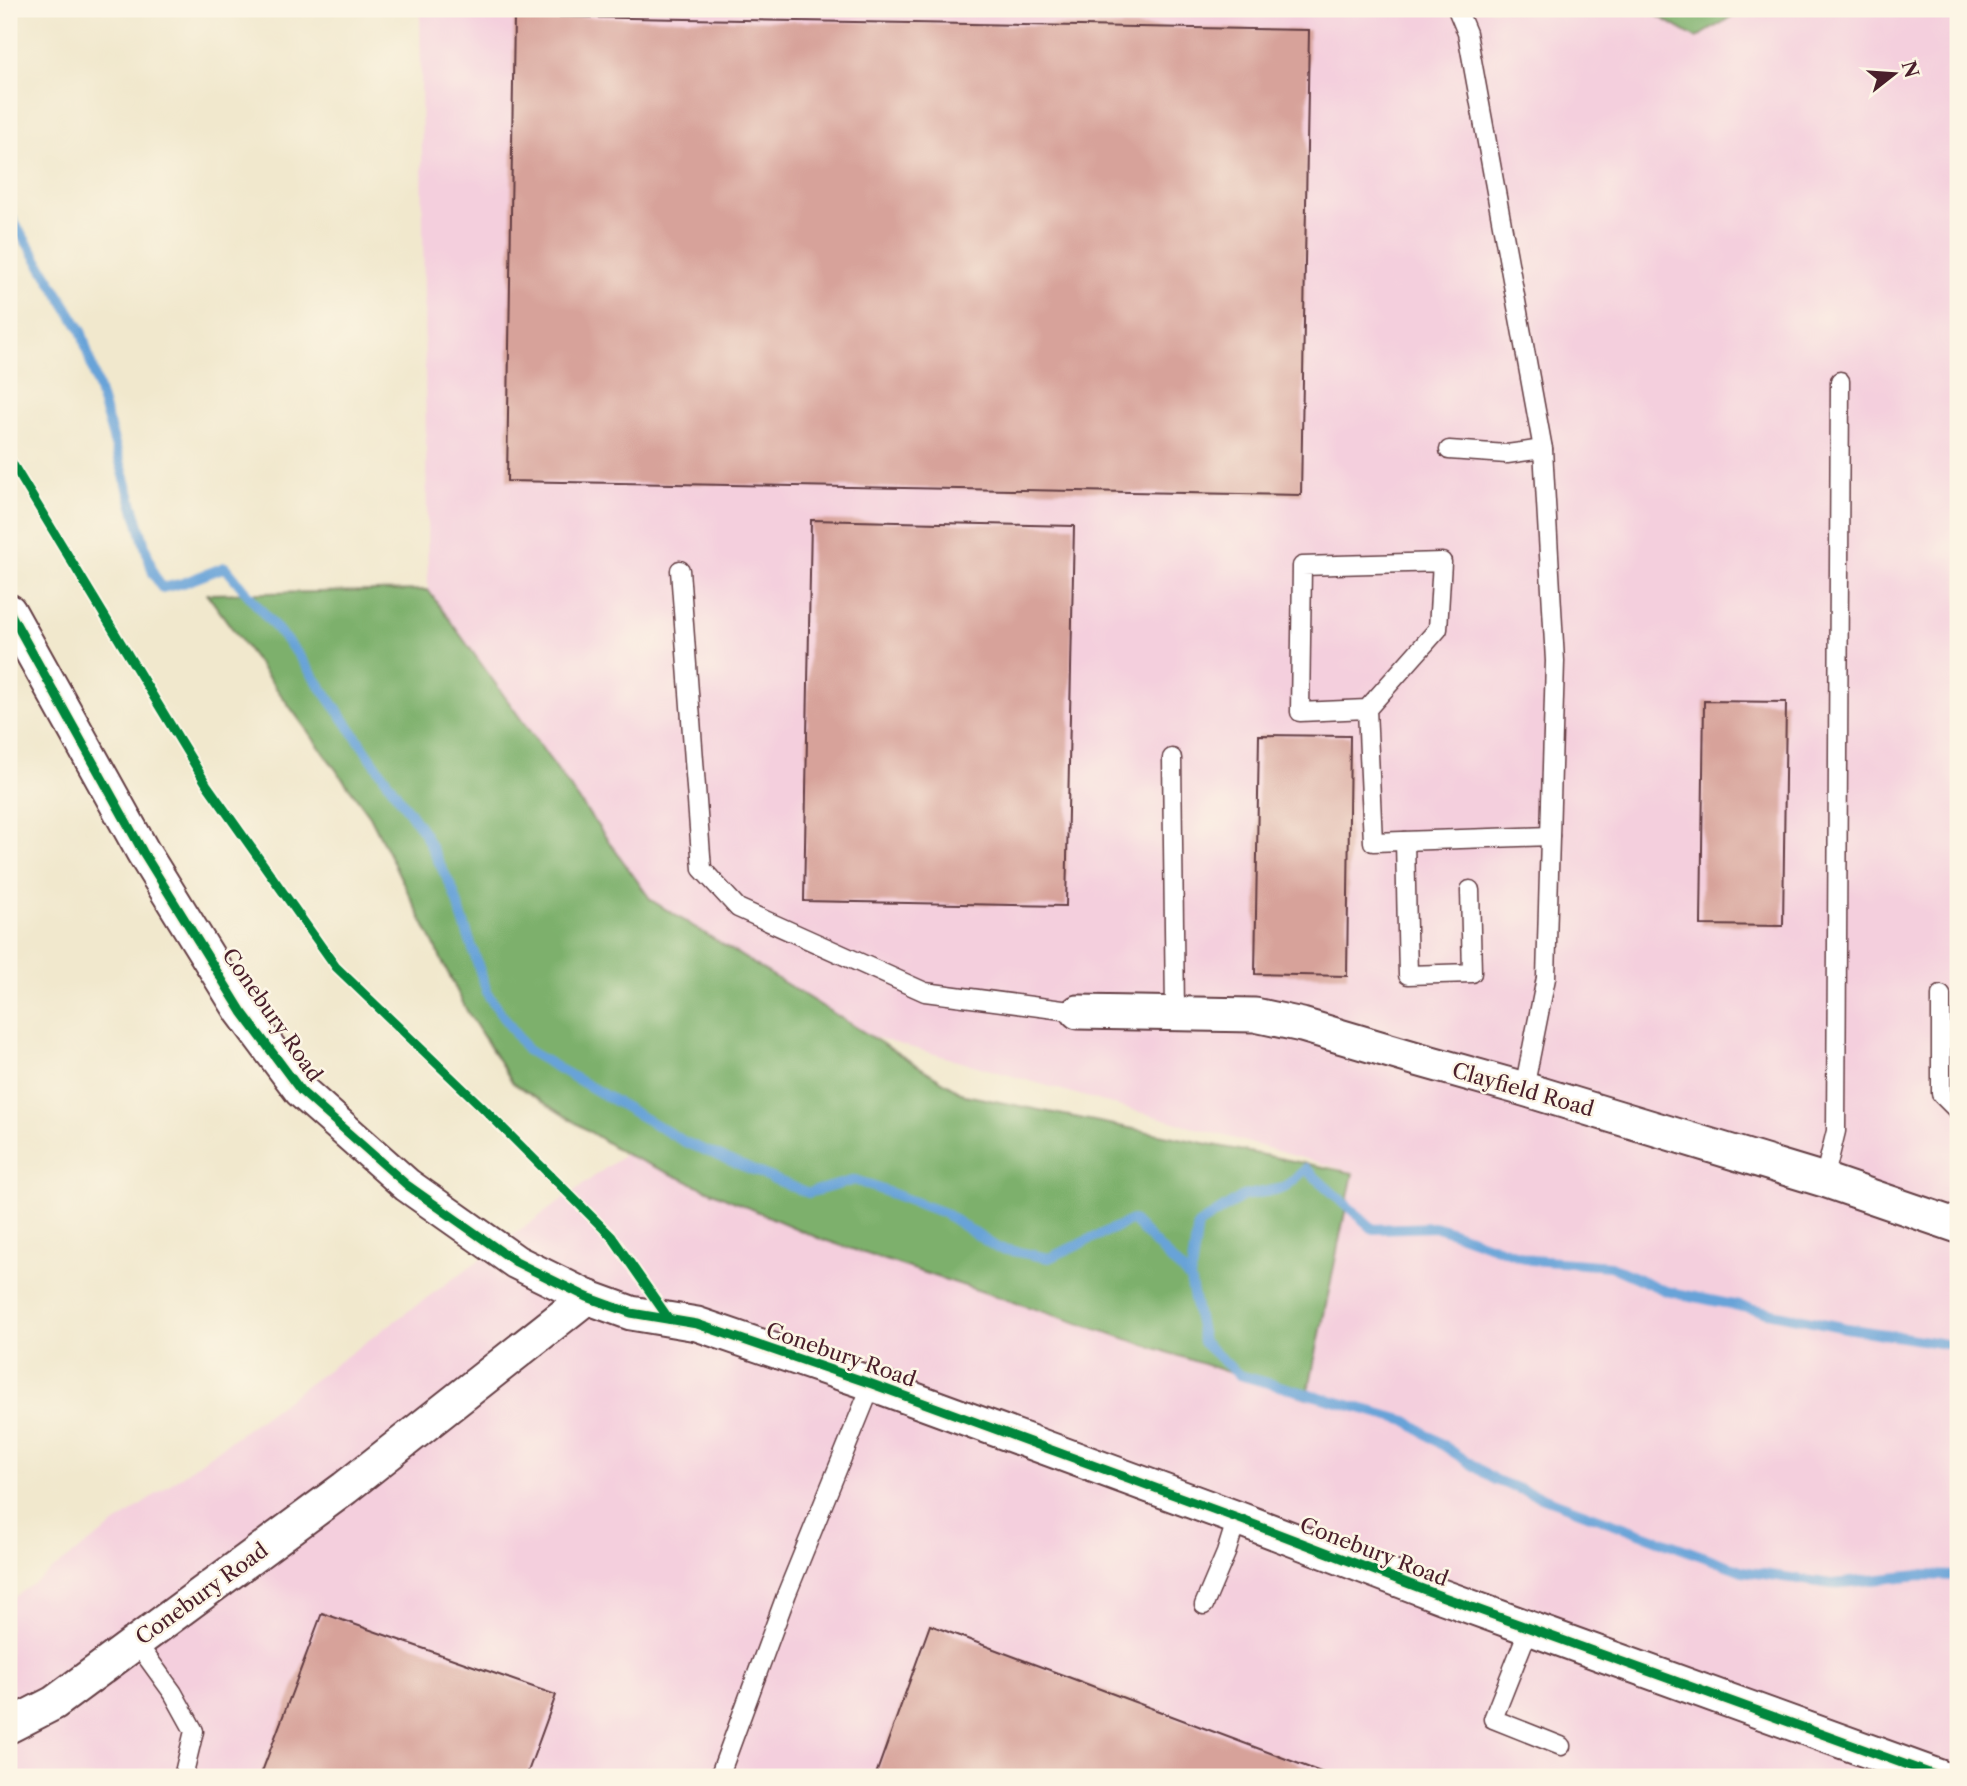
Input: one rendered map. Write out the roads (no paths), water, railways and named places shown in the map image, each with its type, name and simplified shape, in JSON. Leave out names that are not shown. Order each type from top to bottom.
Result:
[{"type":"street","name":"Conebury Road","points":[[9,611],[150,863],[242,1012],[301,1091],[407,1185],[516,1262],[587,1297],[631,1312],[697,1324],[872,1384],[1441,1596],[1940,1777]]},
{"type":"street","name":"Clayfield Road","points":[[1078,1012],[1255,1014],[1302,1024],[1824,1180],[1958,1226]]},
{"type":"street","name":"Conebury Road","points":[[9,1726],[54,1703],[345,1488],[587,1297]]},
{"type":"lane","points":[[1457,9],[1467,33],[1543,449],[1555,661],[1546,978],[1524,1089]]},
{"type":"lane","points":[[1824,1180],[1836,1131],[1840,381]]},
{"type":"lane","points":[[1449,450],[1507,454],[1543,449]]},
{"type":"lane","points":[[1367,709],[1300,712],[1302,566],[1442,562],[1438,629],[1367,709],[1373,842],[1550,836]]},
{"type":"lane","points":[[680,570],[702,869],[738,908],[925,992],[1078,1012]]},
{"type":"lane","points":[[1172,758],[1175,1013]]},
{"type":"lane","points":[[1405,841],[1408,975],[1472,973],[1469,890]]},
{"type":"lane","points":[[1941,995],[1941,1094],[1958,1111]]},
{"type":"lane","points":[[719,1777],[787,1593],[872,1384]]},
{"type":"lane","points":[[1204,1605],[1226,1553],[1237,1518]]},
{"type":"lane","points":[[1528,1628],[1493,1719],[1561,1746]]},
{"type":"lane","points":[[136,1642],[173,1693],[194,1731],[184,1777]]},
{"type":"waterway","points":[[9,214],[81,330],[153,573],[162,588],[225,567],[297,653],[424,833],[453,890],[488,995],[527,1050],[685,1142],[808,1193],[855,1180],[944,1213],[997,1248],[1049,1258],[1132,1220],[1190,1279],[1198,1225],[1243,1196],[1284,1188],[1306,1169],[1373,1229],[1438,1227],[1531,1260],[1610,1266],[1666,1291],[1846,1328],[1958,1346]]},
{"type":"waterway","points":[[1190,1279],[1203,1342],[1239,1375],[1407,1421],[1495,1480],[1743,1571],[1832,1584],[1920,1575],[1958,1576]]}]
